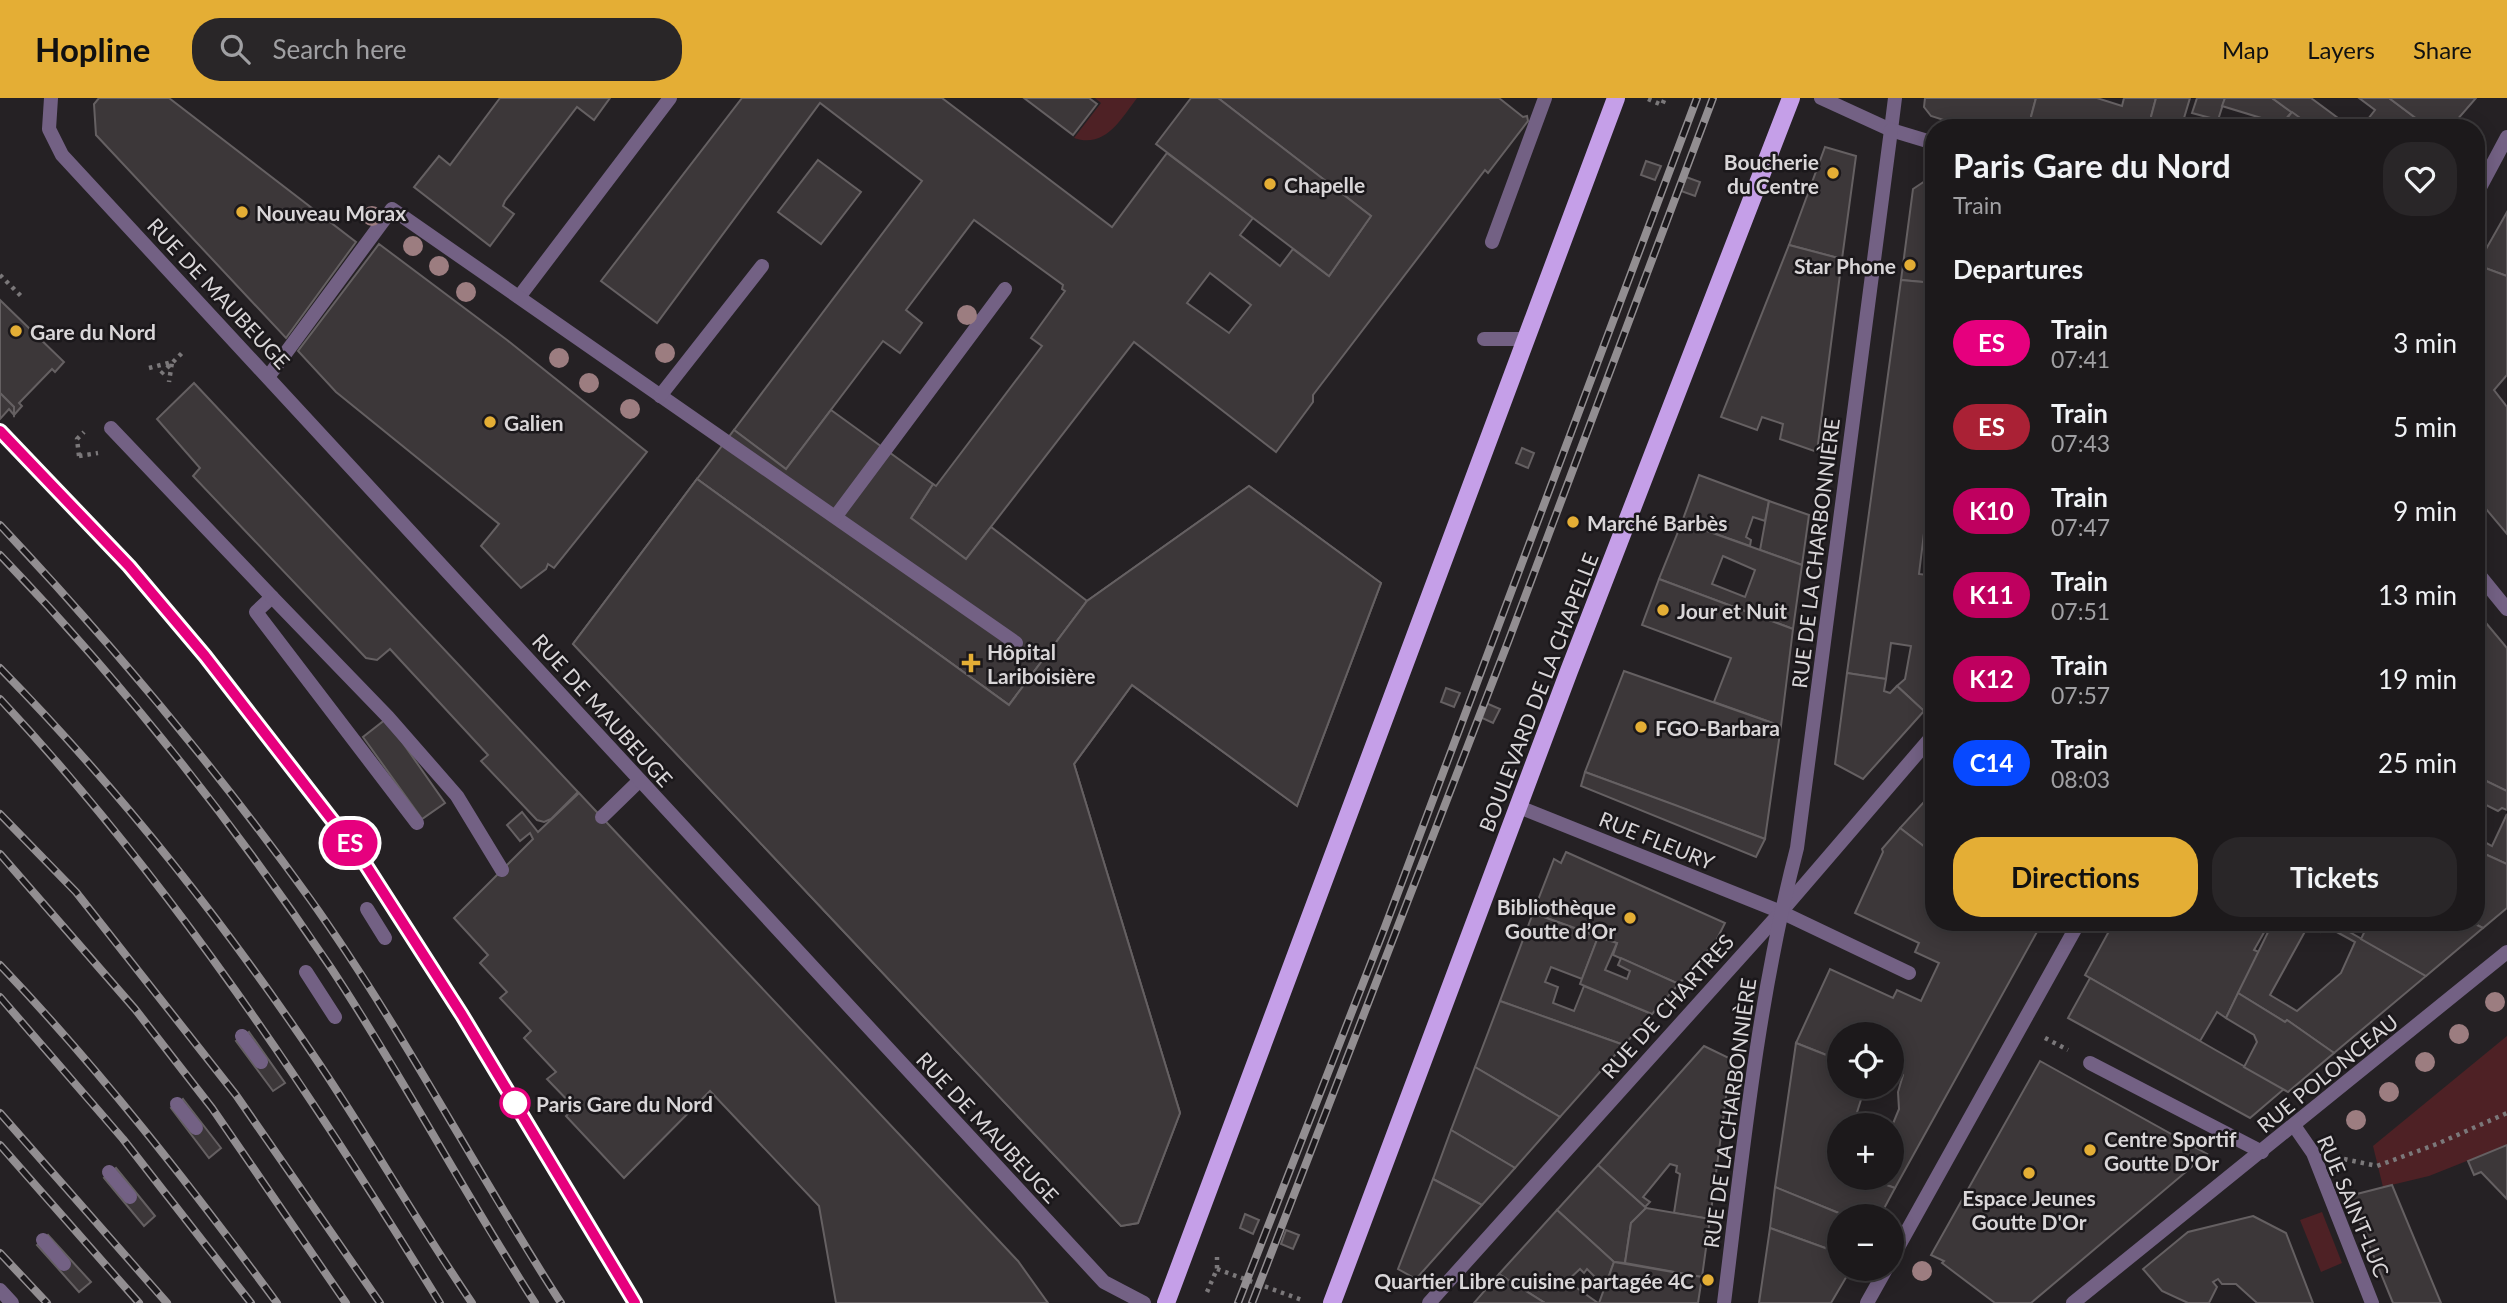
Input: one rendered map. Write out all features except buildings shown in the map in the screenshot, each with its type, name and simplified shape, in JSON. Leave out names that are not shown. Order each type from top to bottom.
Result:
[{"type":"main road","points":[[1166,1303],[1616,98]]},
{"type":"main road","name":"BOULEVARD DE LA CHAPELLE","points":[[1332,1303],[1791,98]]},
{"type":"street","name":"RUE DE MAUBEUGE","points":[[51,98],[49,129],[62,155],[1104,1282],[1144,1303]]},
{"type":"street","points":[[519,298],[670,98]]},
{"type":"street","points":[[1492,242],[1545,98]]},
{"type":"street","points":[[1821,98],[1891,130],[1925,140]]},
{"type":"street","name":"RUE DE LA CHARBONNIÈRE","points":[[1724,1303],[1758,1035],[1781,912],[1797,848],[1895,98]]},
{"type":"street","points":[[2485,178],[2507,137]]},
{"type":"street","points":[[268,377],[392,209],[1016,643]]},
{"type":"street","points":[[660,396],[762,266]]},
{"type":"street","points":[[836,516],[1004,289]]},
{"type":"street","points":[[1484,339],[1525,339]]},
{"type":"street","points":[[111,428],[388,717],[457,796],[502,870]]},
{"type":"street","points":[[2485,582],[2507,609]]},
{"type":"street","points":[[272,597],[256,612],[417,823]]},
{"type":"street","name":"RUE DE CHARTRES","points":[[1429,1303],[1781,912],[1925,744]]},
{"type":"street","points":[[602,817],[639,781]]},
{"type":"street","name":"RUE FLEURY","points":[[1519,807],[1781,912],[1909,973]]},
{"type":"street","points":[[366,909],[385,938]]},
{"type":"street","points":[[1904,1236],[2074,931]]},
{"type":"street","name":"RUE POLONCEAU","points":[[2073,1303],[2295,1127],[2507,952]]},
{"type":"street","points":[[306,972],[335,1017]]},
{"type":"street","points":[[242,1036],[261,1062]]},
{"type":"street","points":[[2090,1063],[2262,1152]]},
{"type":"street","points":[[177,1104],[196,1128]]},
{"type":"street","name":"RUE SAINT-LUC","points":[[2295,1127],[2313,1153],[2372,1303]]},
{"type":"street","points":[[109,1172],[130,1197]]},
{"type":"street","points":[[43,1240],[64,1264]]},
{"type":"street","points":[[1867,1303],[1879,1281]]},
{"type":"street","points":[[0,1290],[12,1303]]},
{"type":"path","points":[[1648,99],[1662,105],[1665,98]]},
{"type":"path","points":[[0,275],[24,299]]},
{"type":"path","points":[[161,374],[185,350]]},
{"type":"path","points":[[149,368],[172,362]]},
{"type":"path","points":[[169,382],[172,362]]},
{"type":"path","points":[[86,449],[79,456],[96,455],[100,450]]},
{"type":"path","points":[[2377,1166],[2437,1144],[2507,1112]]},
{"type":"path","points":[[1207,1292],[1217,1269],[1302,1300]]},
{"type":"shaded area","points":[[1095,98],[1137,98],[1118,123],[1103,136],[1085,140],[1074,138],[1101,103]]},
{"type":"shaded area","points":[[2507,1036],[2507,1145],[2429,1176],[2383,1187],[2373,1146]]},
{"type":"shaded area","points":[[2322,1212],[2342,1263],[2321,1272],[2300,1220]]},
{"type":"railway","points":[[1238,1303],[1385,927],[1697,98]]},
{"type":"railway","points":[[1252,1303],[1508,642],[1713,98]]},
{"type":"railway","points":[[0,431],[129,566],[205,656],[360,856],[474,1034],[635,1303]]},
{"type":"railway","points":[[0,525],[161,707],[237,801],[310,899],[376,998],[561,1303]]},
{"type":"railway","points":[[0,555],[133,703],[255,859],[358,1009],[535,1303]]},
{"type":"railway","points":[[0,668],[129,810],[247,961],[320,1065],[472,1303]]},
{"type":"railway","points":[[0,699],[63,769],[122,841],[235,990],[340,1145],[440,1303]]},
{"type":"railway","points":[[0,814],[76,892],[236,1095],[380,1303]]},
{"type":"railway","points":[[0,854],[135,1009],[212,1108],[346,1303]]},
{"type":"railway","points":[[0,965],[74,1046],[144,1130],[277,1303]]},
{"type":"railway","points":[[0,997],[123,1139],[251,1303]]},
{"type":"railway","points":[[0,1113],[167,1303]]},
{"type":"railway","points":[[0,1145],[139,1303]]},
{"type":"railway","points":[[0,1253],[47,1303]]},
{"type":"train","name":"ES","points":[[0,431],[129,566],[205,656],[360,856],[427,958],[635,1303]]},
{"type":"place","name":"Boucherie du Centre","points":[[1833,173]]},
{"type":"place","name":"Chapelle","points":[[1270,184]]},
{"type":"place","name":"Nouveau Morax","points":[[242,212]]},
{"type":"place","name":"Star Phone","points":[[1910,265]]},
{"type":"place","name":"Gare du Nord","points":[[16,331]]},
{"type":"place","name":"Galien","points":[[490,422]]},
{"type":"place","name":"Marché Barbès","points":[[1573,522]]},
{"type":"place","name":"Jour et Nuit","points":[[1663,610]]},
{"type":"place","name":"Hôpital Lariboisière","points":[[971,663]]},
{"type":"place","name":"FGO-Barbara","points":[[1641,727]]},
{"type":"place","name":"Bibliothèque Goutte d’Or","points":[[1630,918]]},
{"type":"place","name":"Paris Gare du Nord","points":[[515,1103]]},
{"type":"place","name":"Centre Sportif Goutte D'Or","points":[[2090,1150]]},
{"type":"place","name":"Espace Jeunes Goutte D'Or","points":[[2029,1173]]},
{"type":"place","name":"Quartier Libre cuisine partagée 4C","points":[[1708,1280]]}]
